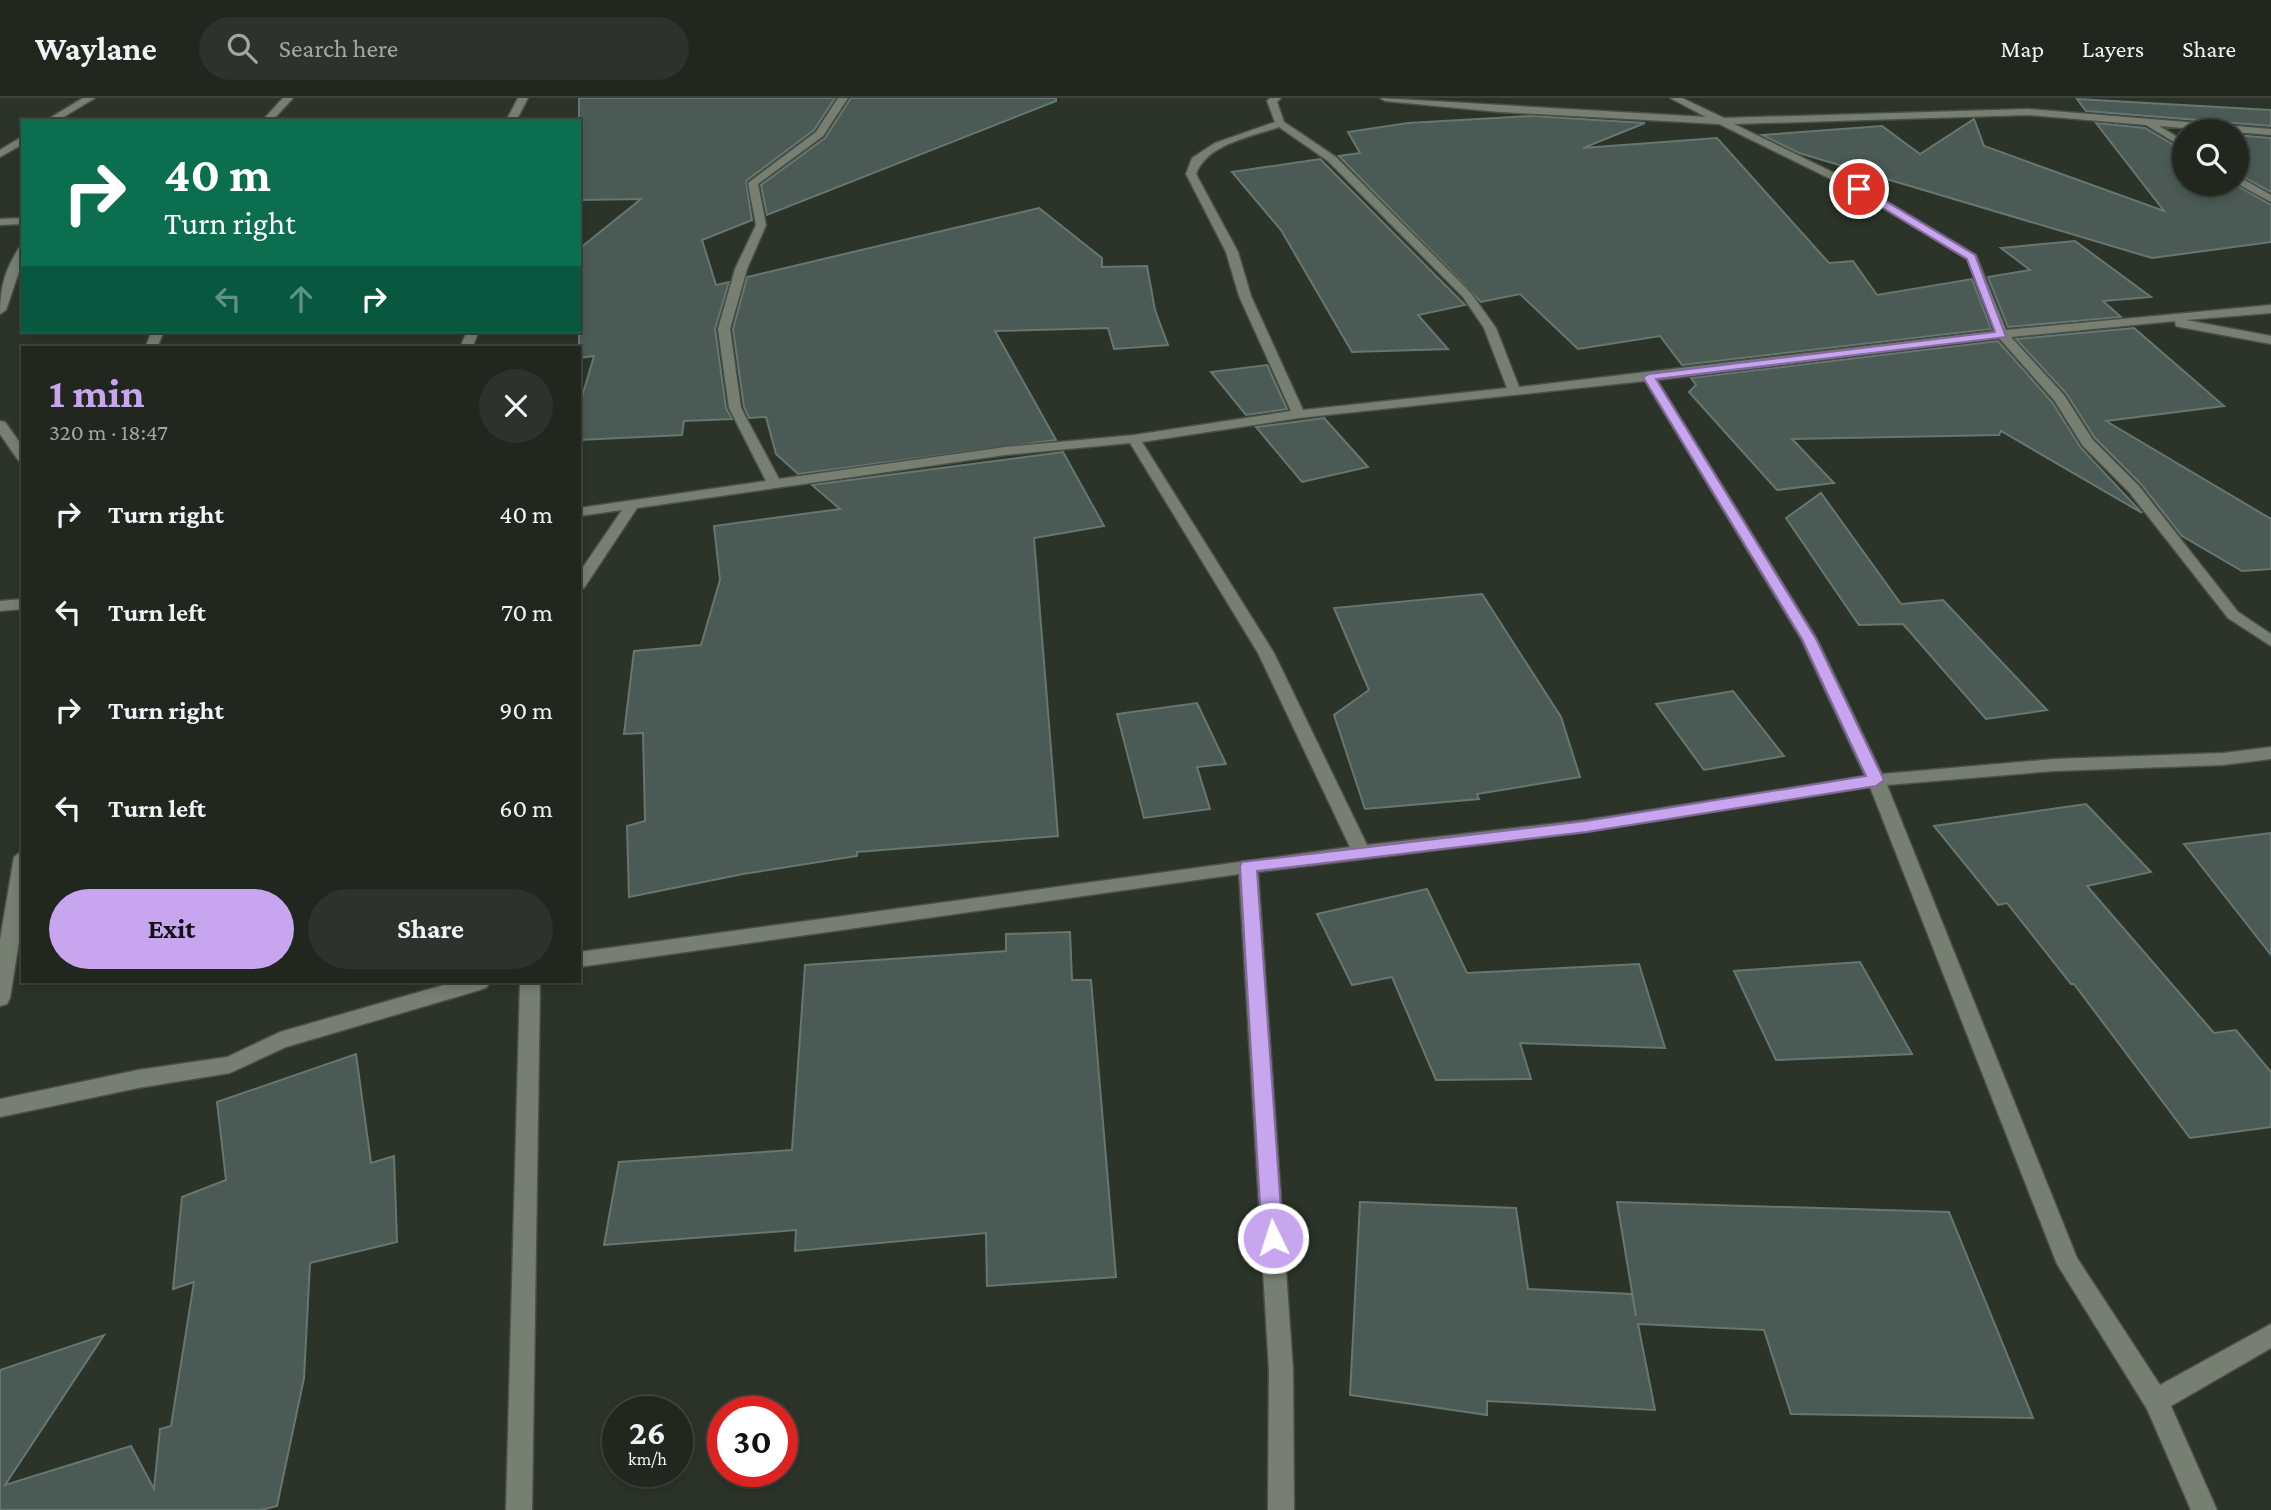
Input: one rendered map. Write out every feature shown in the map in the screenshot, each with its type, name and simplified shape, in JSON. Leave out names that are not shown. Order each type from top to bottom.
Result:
[{"type":"street","points":[[53,119],[90,98]]},
{"type":"street","points":[[269,119],[288,98]]},
{"type":"street","points":[[512,119],[523,98]]},
{"type":"street","points":[[774,483],[735,408],[724,329],[741,269],[761,225],[754,183],[820,134],[843,98]]},
{"type":"street","points":[[1276,98],[1272,101],[1280,123],[1332,159],[1467,295],[1490,328],[1514,391]]},
{"type":"street","points":[[1385,98],[1499,109],[1724,121],[2028,112],[2271,132]]},
{"type":"street","points":[[1675,98],[1859,189],[1972,257],[2002,334],[2059,398],[2088,443],[2134,489],[2233,615],[2271,641]]},
{"type":"street","points":[[1280,123],[1219,145],[1196,160],[1192,174],[1217,228],[1232,252],[1245,296],[1299,414]]},
{"type":"street","points":[[2149,123],[2172,137]]},
{"type":"street","points":[[0,154],[21,140]]},
{"type":"street","points":[[2249,186],[2271,199]]},
{"type":"street","points":[[0,222],[21,221]]},
{"type":"street","points":[[0,310],[12,268],[21,253]]},
{"type":"street","points":[[581,512],[1005,451],[1134,439],[1299,414],[1649,377],[2002,334],[2271,310]]},
{"type":"street","points":[[2160,320],[2271,340]]},
{"type":"street","points":[[1649,377],[1809,639],[1876,780],[2068,1264],[2156,1401],[2204,1510]]},
{"type":"street","points":[[0,425],[21,454]]},
{"type":"street","points":[[1134,439],[1266,653],[1362,853]]},
{"type":"street","points":[[581,582],[633,504]]},
{"type":"street","points":[[0,606],[21,604]]},
{"type":"street","points":[[581,960],[1248,866],[1586,826],[1876,780],[2054,765],[2223,759],[2271,752]]},
{"type":"street","points":[[1248,866],[1281,1370],[1281,1510]]},
{"type":"street","points":[[0,998],[21,869]]},
{"type":"street","points":[[0,1108],[138,1079],[230,1065],[280,1040],[477,983]]},
{"type":"street","points":[[519,1510],[530,983]]},
{"type":"street","points":[[2156,1401],[2271,1335]]},
{"type":"building","points":[[579,98],[835,98],[814,130],[746,181],[752,220],[702,240],[716,285],[729,282],[715,329],[726,408],[732,419],[684,421],[682,435],[581,440],[581,400],[594,356],[581,358],[579,346],[581,247],[641,199],[581,200]]},
{"type":"building","points":[[851,98],[1056,98],[1056,101],[767,215],[761,185],[825,138]]},
{"type":"building","points":[[2077,99],[2271,110],[2271,126],[2249,124],[2249,119],[2185,119],[2086,111]]},
{"type":"building","points":[[1532,116],[1645,123],[1583,148],[1717,138],[1829,263],[1853,261],[1877,295],[1972,279],[1991,329],[1682,365],[1660,336],[1578,349],[1520,294],[1481,302],[1339,156],[1360,153],[1348,132],[1408,123]]},
{"type":"building","points":[[1974,119],[1984,146],[2164,211],[2096,123],[2145,128],[2172,144],[2172,196],[2249,196],[2249,193],[2271,205],[2271,242],[2152,258],[1799,153],[1762,135],[1882,126],[1920,154]]},
{"type":"building","points":[[2249,136],[2271,138],[2271,192],[2249,180]]},
{"type":"building","points":[[1320,159],[1465,305],[1418,315],[1448,349],[1352,352],[1281,230],[1232,172]]},
{"type":"building","points":[[1039,208],[1102,258],[1102,267],[1147,266],[1155,310],[1168,345],[1114,349],[1108,328],[995,331],[1056,440],[798,474],[776,454],[766,417],[749,418],[744,407],[733,329],[747,277]]},
{"type":"building","points":[[2075,241],[2151,297],[2103,301],[2121,317],[2008,327],[1988,277],[2030,270],[2001,248]]},
{"type":"building","points":[[2134,328],[2224,406],[2106,421],[2271,519],[2271,569],[2242,571],[2182,536],[2141,484],[2095,438],[2066,393],[2016,339]]},
{"type":"building","points":[[1998,341],[2052,402],[2081,448],[2142,513],[2001,431],[1999,435],[1792,439],[1834,483],[1777,490],[1689,392],[1696,385],[1691,378]]},
{"type":"building","points":[[1267,365],[1287,409],[1246,415],[1211,372]]},
{"type":"building","points":[[1324,418],[1368,467],[1302,482],[1256,427]]},
{"type":"building","points":[[1063,452],[1104,526],[1034,538],[1058,836],[857,852],[857,856],[743,874],[629,897],[627,826],[645,821],[643,733],[624,734],[634,651],[701,645],[720,580],[714,526],[840,509],[812,485]]},
{"type":"building","points":[[1821,493],[1901,604],[1943,600],[2047,710],[1986,719],[1903,624],[1859,625],[1786,518]]},
{"type":"building","points":[[1482,594],[1561,717],[1580,777],[1477,794],[1479,799],[1365,809],[1334,715],[1369,690],[1334,608]]},
{"type":"building","points":[[1733,691],[1784,756],[1704,770],[1656,704]]},
{"type":"building","points":[[1197,703],[1226,764],[1197,767],[1210,809],[1144,818],[1117,714]]},
{"type":"building","points":[[2086,804],[2151,872],[2087,886],[2214,1033],[2236,1030],[2271,1072],[2271,1127],[2190,1138],[2074,984],[2071,984],[2007,903],[1998,905],[1934,826]]},
{"type":"building","points":[[2271,833],[2271,955],[2184,844]]},
{"type":"building","points":[[1427,889],[1467,973],[1639,964],[1665,1048],[1520,1043],[1531,1079],[1436,1080],[1392,977],[1352,985],[1317,914]]},
{"type":"building","points":[[1070,932],[1072,980],[1091,980],[1116,1277],[987,1286],[986,1233],[795,1251],[796,1230],[604,1245],[619,1162],[792,1150],[805,965],[1006,951],[1006,934]]},
{"type":"building","points":[[1860,962],[1912,1054],[1776,1060],[1734,971]]},
{"type":"building","points":[[356,1054],[371,1163],[394,1156],[397,1242],[310,1263],[304,1378],[277,1506],[261,1510],[0,1510],[0,1370],[104,1335],[5,1485],[131,1446],[154,1489],[160,1429],[171,1426],[194,1282],[173,1289],[182,1197],[226,1180],[217,1102]]},
{"type":"building","points":[[1360,1202],[1516,1208],[1528,1289],[1632,1294],[1636,1316],[1617,1202],[1949,1212],[2033,1418],[1791,1414],[1764,1330],[1638,1324],[1655,1410],[1487,1401],[1487,1415],[1350,1395]]},
{"type":"route","points":[[1273,1238],[1248,866],[1586,826],[1876,780],[1809,639],[1649,377],[2002,334],[1972,257],[1859,189]]}]
